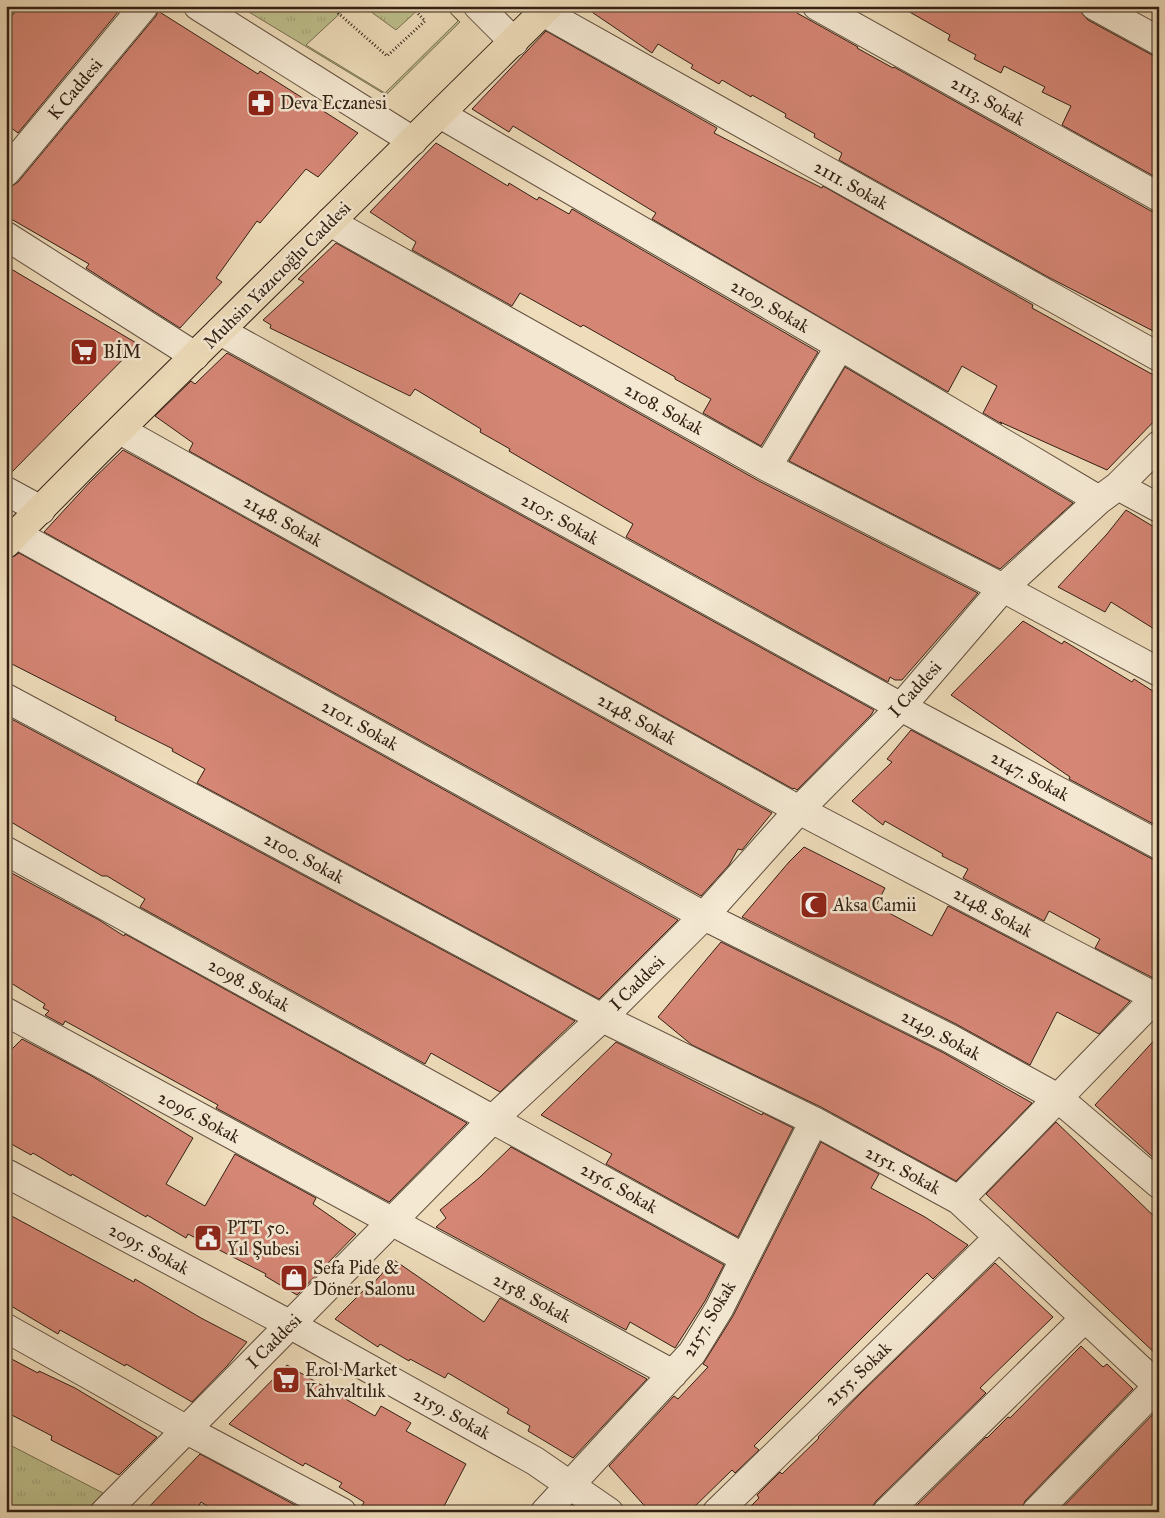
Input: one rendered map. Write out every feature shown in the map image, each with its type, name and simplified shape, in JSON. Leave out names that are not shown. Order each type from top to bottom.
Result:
[{"type":"main road","name":"Muhsin Yazıcıoğlu Caddesi","points":[[11,539],[546,9]]},
{"type":"street","name":"K Caddesi","points":[[6,172],[144,6]]},
{"type":"street","points":[[198,6],[413,141]]},
{"type":"street","points":[[478,6],[514,42]]},
{"type":"street","name":"2113. Sokak","points":[[818,6],[1159,196]]},
{"type":"street","points":[[1095,6],[1159,41]]},
{"type":"street","name":"2111. Sokak","points":[[546,9],[1159,357]]},
{"type":"street","name":"2109. Sokak","points":[[440,114],[840,346],[1109,493],[1159,508]]},
{"type":"street","name":"2108. Sokak","points":[[330,222],[767,467],[1003,588],[1159,672]]},
{"type":"street","points":[[6,236],[195,356]]},
{"type":"street","name":"2105. Sokak","points":[[220,331],[901,707]]},
{"type":"street","points":[[767,467],[840,346]]},
{"type":"street","name":"2148. Sokak","points":[[120,430],[799,810],[1158,997]]},
{"type":"street","name":"I Caddesi","points":[[105,1512],[493,1119],[602,1018],[704,916],[799,810],[901,707],[1003,588],[1109,493],[1159,445]]},
{"type":"street","points":[[6,491],[40,510]]},
{"type":"street","name":"2101. Sokak","points":[[11,539],[704,916]]},
{"type":"street","name":"2100. Sokak","points":[[6,698],[602,1018]]},
{"type":"street","name":"2147. Sokak","points":[[901,707],[1159,845]]},
{"type":"street","name":"2098. Sokak","points":[[6,851],[493,1119]]},
{"type":"street","name":"2149. Sokak","points":[[704,916],[949,1038],[1058,1098],[1159,1184]]},
{"type":"street","points":[[959,1200],[1158,997]]},
{"type":"street","name":"2096. Sokak","points":[[6,1012],[392,1222]]},
{"type":"street","name":"2151. Sokak","points":[[602,1018],[814,1122],[959,1200],[1158,1387]]},
{"type":"street","name":"2156. Sokak","points":[[493,1119],[744,1258]]},
{"type":"street","name":"2157. Sokak","points":[[545,1512],[692,1353],[719,1310],[814,1122]]},
{"type":"street","name":"2095. Sokak","points":[[6,1173],[291,1325]]},
{"type":"street","name":"2158. Sokak","points":[[392,1222],[673,1374]]},
{"type":"street","name":"2155. Sokak","points":[[717,1512],[999,1237]]},
{"type":"street","points":[[888,1512],[1085,1318]]},
{"type":"street","name":"2159. Sokak","points":[[291,1325],[535,1461],[609,1512]]},
{"type":"street","points":[[6,1328],[187,1430],[342,1512]]},
{"type":"street","points":[[1036,1512],[1158,1387]]},
{"type":"path","points":[[330,6],[387,56],[425,21],[411,6]]},
{"type":"green space","points":[[239,6],[348,6],[306,45],[385,93],[458,21],[444,6],[460,22],[386,95]]},
{"type":"green space","points":[[363,6],[422,6],[396,30]]},
{"type":"green space","points":[[6,1443],[103,1493],[85,1512],[6,1511]]},
{"type":"building","points":[[20,6],[123,6],[18,133],[6,124],[6,23]]},
{"type":"building","points":[[583,6],[800,6],[797,13],[857,48],[1151,211],[1159,213],[1159,334],[1048,277],[839,160],[842,153],[814,137],[815,134],[785,117],[786,114],[722,80],[719,84],[691,68],[693,65],[658,44],[652,53]]},
{"type":"building","points":[[899,6],[1072,6],[1088,20],[1159,57],[1159,179],[1062,125],[1071,106],[1042,92],[1045,87],[1004,66],[1001,73],[974,59],[976,55],[948,40],[950,35]]},
{"type":"building","points":[[158,11],[258,74],[260,71],[358,133],[318,177],[306,169],[260,223],[257,221],[216,278],[222,282],[180,328],[86,268],[89,264],[6,216],[6,190],[18,182],[156,16]]},
{"type":"building","points":[[546,31],[717,128],[714,133],[822,188],[823,186],[1033,305],[1032,308],[1159,378],[1159,416],[1107,470],[1000,422],[1002,424],[983,413],[997,386],[962,366],[948,392],[652,219],[656,213],[513,126],[509,132],[472,109]]},
{"type":"building","points":[[436,143],[508,186],[509,183],[537,200],[539,197],[569,214],[572,209],[818,352],[761,446],[703,413],[711,399],[675,379],[675,377],[583,325],[581,327],[520,293],[512,306],[412,250],[416,242],[370,212]]},
{"type":"building","points":[[336,243],[759,481],[978,593],[902,680],[895,680],[890,677],[888,682],[626,537],[633,524],[509,451],[510,449],[480,432],[481,429],[415,389],[410,396],[270,328],[271,325],[263,320],[304,282],[298,279]]},
{"type":"building","points":[[6,266],[138,344],[8,476],[6,475]]},
{"type":"building","points":[[227,353],[874,710],[797,790],[793,789],[189,451],[193,443],[155,416],[191,381],[195,384]]},
{"type":"building","points":[[845,367],[1073,503],[1000,569],[789,461]]},
{"type":"building","points":[[123,450],[772,813],[742,850],[738,849],[729,865],[701,896],[44,532],[90,482]]},
{"type":"building","points":[[1126,510],[1159,530],[1159,632],[1111,602],[1105,612],[1058,587],[1107,534]]},
{"type":"building","points":[[19,553],[678,920],[599,999],[197,783],[205,769],[172,751],[173,749],[115,720],[116,717],[6,661],[6,561]]},
{"type":"building","points":[[1023,621],[1062,644],[1064,641],[1132,682],[1134,679],[1159,695],[1159,827],[1069,779],[1070,777],[951,695]]},
{"type":"building","points":[[6,716],[575,1021],[500,1092],[431,1053],[425,1064],[140,907],[145,899],[107,876],[102,876],[6,819]]},
{"type":"building","points":[[911,730],[1152,859],[1159,860],[1159,979],[1155,979],[1095,948],[1100,939],[1049,911],[1044,921],[963,878],[968,869],[942,856],[943,854],[885,821],[883,825],[852,801],[892,762],[887,759]]},
{"type":"building","points":[[804,847],[885,888],[876,906],[932,936],[948,906],[1130,1001],[1099,1034],[1057,1012],[1030,1065],[956,1024],[742,917]]},
{"type":"building","points":[[6,870],[467,1123],[389,1202],[216,1108],[218,1105],[65,1021],[63,1025],[45,1015],[49,1011],[43,1008],[45,1004],[6,980]]},
{"type":"building","points":[[721,942],[942,1052],[1032,1103],[956,1181],[821,1107],[692,1045],[658,1017]]},
{"type":"building","points":[[1159,1035],[1159,1163],[1095,1105]]},
{"type":"building","points":[[22,1039],[90,1075],[193,1138],[166,1184],[205,1206],[235,1154],[316,1198],[313,1204],[356,1234],[297,1295],[265,1276],[266,1274],[188,1234],[186,1238],[72,1174],[71,1176],[33,1153],[31,1155],[6,1141],[6,1055]]},
{"type":"building","points":[[616,1042],[762,1115],[763,1113],[793,1128],[738,1237],[606,1164],[612,1154],[541,1115]]},
{"type":"building","points":[[1056,1122],[1159,1221],[1159,1357],[986,1194]]},
{"type":"building","points":[[821,1142],[879,1174],[871,1188],[925,1217],[968,1245],[933,1279],[927,1273],[754,1446],[759,1450],[735,1473],[732,1470],[689,1512],[650,1512],[609,1466],[674,1396],[678,1399],[708,1367],[703,1364],[733,1316]]},
{"type":"building","points":[[511,1147],[724,1265],[705,1301],[675,1348],[630,1322],[626,1330],[436,1227],[446,1218],[440,1210],[479,1178]]},
{"type":"building","points":[[6,1213],[134,1282],[135,1279],[201,1318],[247,1342],[192,1402],[126,1364],[125,1366],[60,1330],[58,1334],[6,1303]]},
{"type":"building","points":[[394,1260],[484,1322],[500,1298],[647,1379],[573,1458],[528,1431],[530,1426],[507,1413],[509,1409],[448,1373],[445,1378],[410,1359],[409,1361],[380,1344],[378,1347],[335,1319],[369,1285],[371,1286]]},
{"type":"building","points":[[995,1263],[1053,1317],[980,1388],[986,1393],[876,1501],[872,1507],[872,1512],[745,1512],[759,1498],[757,1495],[780,1472],[782,1474],[862,1392]]},
{"type":"building","points":[[1081,1346],[1103,1367],[1107,1364],[1133,1389],[1025,1501],[1021,1512],[910,1512],[986,1437],[1008,1417],[1010,1418]]},
{"type":"building","points":[[6,1356],[38,1373],[39,1371],[75,1388],[157,1437],[119,1475],[51,1440],[52,1436],[6,1412]]},
{"type":"building","points":[[287,1365],[375,1416],[381,1406],[411,1423],[406,1431],[466,1464],[441,1512],[359,1512],[364,1502],[339,1487],[342,1483],[305,1463],[303,1466],[229,1424]]},
{"type":"building","points":[[1159,1408],[1159,1512],[1058,1512]]},
{"type":"building","points":[[200,1454],[308,1512],[217,1512],[201,1502],[195,1512],[144,1512]]},
{"type":"place","name":"Deva Eczanesi","points":[[261,103]]},
{"type":"place","name":"BİM","points":[[84,352]]},
{"type":"place","name":"Aksa Camii","points":[[814,905]]},
{"type":"place","name":"PTT 50. Yıl Şubesi","points":[[208,1238]]},
{"type":"place","name":"Sefa Pide & Döner Salonu","points":[[294,1278]]},
{"type":"place","name":"Erol Market Kahvaltılık","points":[[286,1380]]}]
